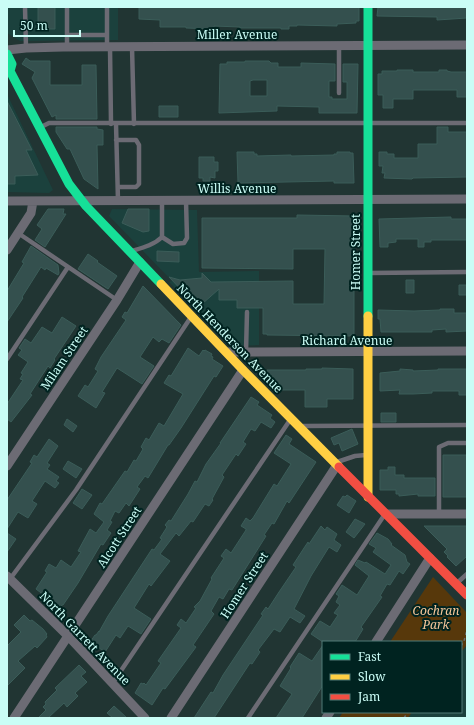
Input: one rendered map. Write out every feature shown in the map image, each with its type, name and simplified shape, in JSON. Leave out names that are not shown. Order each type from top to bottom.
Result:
[{"type":"street","name":"Homer Street","points":[[368,7],[368,497]]},
{"type":"street","name":"Miller Avenue","points":[[7,50],[67,47],[467,45]]},
{"type":"street","name":"North Henderson Avenue","points":[[7,54],[12,64],[9,70],[69,184],[82,201],[243,370],[467,595]]},
{"type":"street","name":"Willis Avenue","points":[[7,201],[467,199]]},
{"type":"street","points":[[7,250],[31,213],[33,201]]},
{"type":"street","name":"Milam Street","points":[[7,466],[117,300],[140,262]]},
{"type":"street","name":"Richard Avenue","points":[[227,352],[467,351]]},
{"type":"street","name":"Alcott Street","points":[[14,718],[243,370]]},
{"type":"street","name":"Homer Street","points":[[171,718],[336,464]]},
{"type":"street","points":[[385,514],[467,514]]},
{"type":"street","points":[[377,641],[430,558]]},
{"type":"street","name":"North Garrett Avenue","points":[[9,577],[68,636],[144,718]]},
{"type":"lane","points":[[25,7],[26,48]]},
{"type":"lane","points":[[67,7],[67,47]]},
{"type":"lane","points":[[107,7],[107,35],[116,140],[118,201]]},
{"type":"lane","points":[[67,35],[107,35]]},
{"type":"lane","points":[[339,45],[339,93]]},
{"type":"lane","points":[[132,47],[134,124]]},
{"type":"lane","points":[[40,128],[48,123],[467,123]]},
{"type":"lane","points":[[116,140],[136,140],[139,145],[139,184],[136,187],[118,187]]},
{"type":"lane","points":[[162,237],[173,244],[184,243],[187,238],[186,200]]},
{"type":"lane","points":[[130,252],[158,241],[162,237],[162,201]]},
{"type":"lane","points":[[18,233],[117,300]]},
{"type":"lane","points":[[7,359],[68,267]]},
{"type":"lane","points":[[368,273],[467,272]]},
{"type":"lane","points":[[246,312],[246,352]]},
{"type":"lane","points":[[9,577],[76,490],[191,316]]},
{"type":"lane","points":[[112,684],[291,418]]},
{"type":"lane","points":[[299,426],[467,425]]},
{"type":"lane","points":[[439,514],[439,447],[448,443],[467,443]]},
{"type":"lane","points":[[336,464],[343,459],[368,455]]},
{"type":"lane","points":[[248,718],[385,514]]},
{"type":"lane","points":[[456,584],[467,574]]},
{"type":"path","points":[[462,644],[467,630]]},
{"type":"shaded area","points":[[7,7],[118,7],[118,40],[20,41],[7,33]]},
{"type":"shaded area","points":[[7,94],[53,190],[49,193],[7,192]]},
{"type":"shaded area","points":[[112,209],[197,210],[199,272],[259,271],[259,345],[236,346],[230,344],[169,282],[172,281],[109,216]]},
{"type":"shaded area","points":[[467,645],[467,718],[408,718],[411,713],[462,713],[462,651]]},
{"type":"green space","name":"Cochran Park","points":[[433,577],[467,613],[467,645],[462,651],[462,641],[391,641]]},
{"type":"green space","points":[[342,713],[411,713],[408,718],[339,718]]},
{"type":"building","points":[[38,7],[55,7],[55,29],[38,29]]},
{"type":"building","points":[[139,7],[359,7],[359,21],[356,21],[356,23],[337,24],[337,26],[297,25],[289,26],[289,29],[214,26],[214,29],[160,27],[160,20],[139,19]]},
{"type":"building","points":[[378,7],[467,7],[467,18],[437,20],[437,17],[377,16]]},
{"type":"building","points":[[26,58],[30,61],[50,61],[50,85],[82,85],[82,65],[96,65],[97,119],[56,119],[56,115],[52,117],[32,78],[35,72],[22,64]]},
{"type":"building","points":[[269,61],[271,63],[278,63],[278,67],[301,67],[301,63],[335,64],[335,81],[329,81],[329,97],[332,97],[332,99],[347,99],[347,82],[343,82],[343,64],[358,64],[357,113],[319,113],[319,107],[277,106],[277,111],[219,113],[220,64],[227,64],[227,62]],"holes":[[[267,80],[267,96],[250,96],[250,81]]]},
{"type":"building","points":[[413,70],[413,72],[439,72],[439,70],[447,70],[451,72],[467,72],[467,97],[457,97],[457,90],[413,90],[413,99],[393,99],[393,108],[383,108],[383,95],[378,95],[378,74],[382,74],[382,71]]},
{"type":"building","points":[[7,101],[32,150],[26,150],[38,175],[15,176],[15,184],[7,184]]},
{"type":"building","points":[[159,106],[178,106],[178,117],[159,117]]},
{"type":"building","points":[[56,127],[97,127],[97,129],[103,130],[103,145],[97,145],[98,189],[84,179],[70,149],[67,149],[56,132]]},
{"type":"building","points":[[437,127],[448,127],[448,132],[467,132],[467,177],[412,179],[384,178],[385,173],[382,173],[383,166],[379,166],[379,152],[394,154],[394,158],[418,158],[418,144],[437,144]]},
{"type":"building","points":[[237,152],[254,152],[257,156],[291,156],[334,155],[337,154],[337,152],[350,152],[353,153],[354,183],[334,183],[334,181],[238,183]]},
{"type":"building","points":[[199,157],[214,157],[214,162],[218,162],[218,171],[215,171],[215,178],[210,177],[210,181],[203,181],[203,178],[199,178]]},
{"type":"building","points":[[48,209],[64,209],[63,214],[66,214],[45,247],[35,240],[42,229],[37,225]]},
{"type":"building","points":[[128,209],[149,209],[149,231],[143,232],[122,223]]},
{"type":"building","points":[[297,215],[354,216],[354,335],[263,334],[263,308],[237,308],[237,300],[219,300],[219,289],[202,304],[191,293],[187,296],[169,277],[180,280],[202,278],[202,273],[211,282],[293,281],[293,304],[324,304],[325,249],[293,249],[293,269],[202,268],[202,218],[297,218]]},
{"type":"building","points":[[451,217],[451,219],[467,219],[467,240],[431,240],[431,242],[424,242],[424,247],[418,247],[418,239],[396,239],[396,242],[388,243],[388,247],[380,247],[379,219]]},
{"type":"building","points":[[31,246],[58,265],[59,273],[58,275],[46,268],[45,270],[41,267],[7,322],[7,291],[24,263],[22,262]]},
{"type":"building","points":[[157,251],[179,252],[179,262],[157,261]]},
{"type":"building","points":[[88,254],[117,276],[108,289],[78,269]]},
{"type":"building","points":[[406,280],[414,280],[414,293],[406,293]]},
{"type":"building","points":[[459,285],[467,285],[467,295],[459,295]]},
{"type":"building","points":[[143,286],[181,325],[169,343],[162,339],[159,342],[153,337],[140,357],[154,366],[142,384],[117,368],[102,392],[105,393],[96,408],[78,396],[85,385],[88,387],[98,371],[95,369],[101,357],[126,320],[122,317],[125,312],[127,313]]},
{"type":"building","points":[[454,309],[454,313],[467,313],[467,331],[446,332],[446,329],[432,330],[432,332],[381,332],[380,319],[378,319],[378,310],[414,311]]},
{"type":"building","points":[[62,317],[76,326],[54,359],[55,360],[50,368],[48,366],[30,394],[32,395],[11,422],[7,419],[7,404],[23,380],[20,379],[23,374],[21,373],[28,362],[18,355],[22,350],[19,348],[25,339],[31,343],[42,327],[52,333]]},
{"type":"building","points":[[188,348],[199,356],[203,350],[205,350],[212,354],[212,359],[223,366],[216,377],[214,376],[148,478],[145,476],[137,487],[140,489],[129,506],[126,503],[119,513],[115,511],[110,521],[112,522],[107,530],[111,533],[103,545],[101,544],[78,583],[59,609],[43,599],[45,596],[36,589],[47,572],[45,571],[49,564],[56,568],[61,560],[71,567],[81,552],[78,551],[90,529],[96,533],[104,522],[94,514],[100,503],[102,504],[125,471],[127,472],[134,460],[136,461],[143,449],[141,447],[146,438],[149,440],[159,423],[164,426],[183,394],[164,383],[169,375],[171,376]]},
{"type":"building","points":[[322,368],[353,369],[353,399],[327,399],[327,407],[305,407],[305,390],[280,390],[267,377],[267,370],[306,370]]},
{"type":"building","points":[[400,369],[413,371],[467,369],[467,395],[459,395],[459,391],[432,391],[432,393],[399,394],[400,390],[380,391],[380,373],[400,371]]},
{"type":"building","points":[[251,397],[259,402],[257,405],[272,415],[270,418],[275,422],[271,428],[261,422],[255,431],[251,429],[243,442],[246,444],[238,456],[236,454],[222,475],[224,477],[209,506],[205,504],[193,522],[191,521],[179,536],[176,533],[160,554],[170,561],[151,586],[149,584],[134,608],[151,619],[141,634],[128,626],[120,638],[116,635],[105,652],[90,642],[99,632],[152,549],[154,550],[162,539],[160,538],[167,527],[165,525],[169,520],[171,521],[195,481],[197,482],[206,464]]},
{"type":"building","points":[[381,413],[396,413],[396,422],[381,422]]},
{"type":"building","points":[[67,419],[77,426],[73,432],[64,425]]},
{"type":"building","points":[[352,429],[358,444],[342,451],[339,443],[334,445],[331,438]]},
{"type":"building","points":[[286,435],[292,439],[289,444],[316,462],[289,503],[287,501],[274,524],[272,523],[264,535],[266,536],[232,590],[229,589],[223,599],[219,597],[211,611],[214,614],[193,645],[196,647],[165,689],[163,688],[152,705],[135,693],[141,683],[146,685],[161,663],[158,661],[181,628],[177,625],[181,619],[186,623],[196,608],[194,607],[200,601],[212,579],[211,578],[224,558],[221,556],[226,549],[231,553],[246,530],[241,526],[246,518],[250,521],[253,518],[274,484],[277,486],[291,464],[274,453]]},
{"type":"building","points":[[49,439],[58,446],[47,463],[50,465],[47,469],[59,477],[56,481],[59,483],[55,488],[45,481],[32,501],[37,504],[28,518],[18,512],[7,529],[7,500],[32,463],[30,462],[34,455],[37,457]]},
{"type":"building","points":[[443,455],[467,455],[467,497],[443,497]]},
{"type":"building","points":[[68,461],[82,469],[76,478],[63,469]]},
{"type":"building","points":[[388,467],[395,467],[395,475],[404,475],[404,478],[435,478],[435,496],[418,496],[418,494],[399,496],[399,494],[396,494],[396,490],[380,490],[380,470],[388,470]]},
{"type":"building","points":[[82,489],[92,495],[82,509],[73,503]]},
{"type":"building","points":[[347,495],[356,501],[349,513],[337,505],[343,496],[345,497]]},
{"type":"building","points":[[355,519],[365,524],[354,538],[346,532]]},
{"type":"building","points":[[321,526],[325,530],[327,527],[337,534],[334,540],[341,545],[337,552],[329,547],[311,576],[294,609],[305,616],[300,623],[290,617],[280,632],[274,629],[258,650],[260,652],[252,664],[250,663],[214,718],[194,718],[211,692],[213,693],[223,675],[263,615],[261,614],[266,607],[268,609],[296,567],[293,565],[308,542],[309,544]]},
{"type":"building","points":[[424,526],[467,526],[467,556],[456,566],[444,552],[447,549]]},
{"type":"building","points":[[7,533],[16,539],[7,552]]},
{"type":"building","points":[[377,533],[388,539],[392,544],[391,545],[405,555],[407,562],[410,564],[403,574],[399,571],[390,585],[387,584],[380,596],[382,597],[361,627],[363,629],[356,641],[322,641],[311,634],[320,621],[330,627],[338,615],[334,613],[340,605],[336,602],[339,596],[336,594],[342,585],[357,595],[369,576],[355,565],[358,560],[365,563],[366,562],[385,574],[391,565],[373,552],[376,548],[369,544]]},
{"type":"building","points":[[24,615],[30,621],[32,620],[43,629],[47,634],[47,637],[37,648],[35,646],[18,661],[25,668],[7,686],[7,646],[21,632],[14,625]]},
{"type":"building","points":[[322,646],[322,687],[302,718],[276,718],[292,694],[280,686],[291,668],[290,667],[299,653],[312,661]]},
{"type":"building","points":[[79,665],[86,672],[81,676],[87,682],[75,693],[78,696],[67,707],[64,703],[48,718],[38,718],[46,710],[43,707],[46,704],[45,702],[57,690],[55,688]]},
{"type":"building","points":[[114,706],[127,718],[113,718],[107,713]]},
{"type":"traffic: fast","points":[[368,7],[368,316]]},
{"type":"traffic: fast","points":[[7,54],[12,64],[10,71]]},
{"type":"traffic: fast","points":[[7,69],[10,71],[69,184],[86,206],[161,284]]},
{"type":"traffic: slow","points":[[161,284],[339,467]]},
{"type":"traffic: slow","points":[[368,316],[368,497]]},
{"type":"traffic: jam","points":[[339,467],[467,595]]}]
